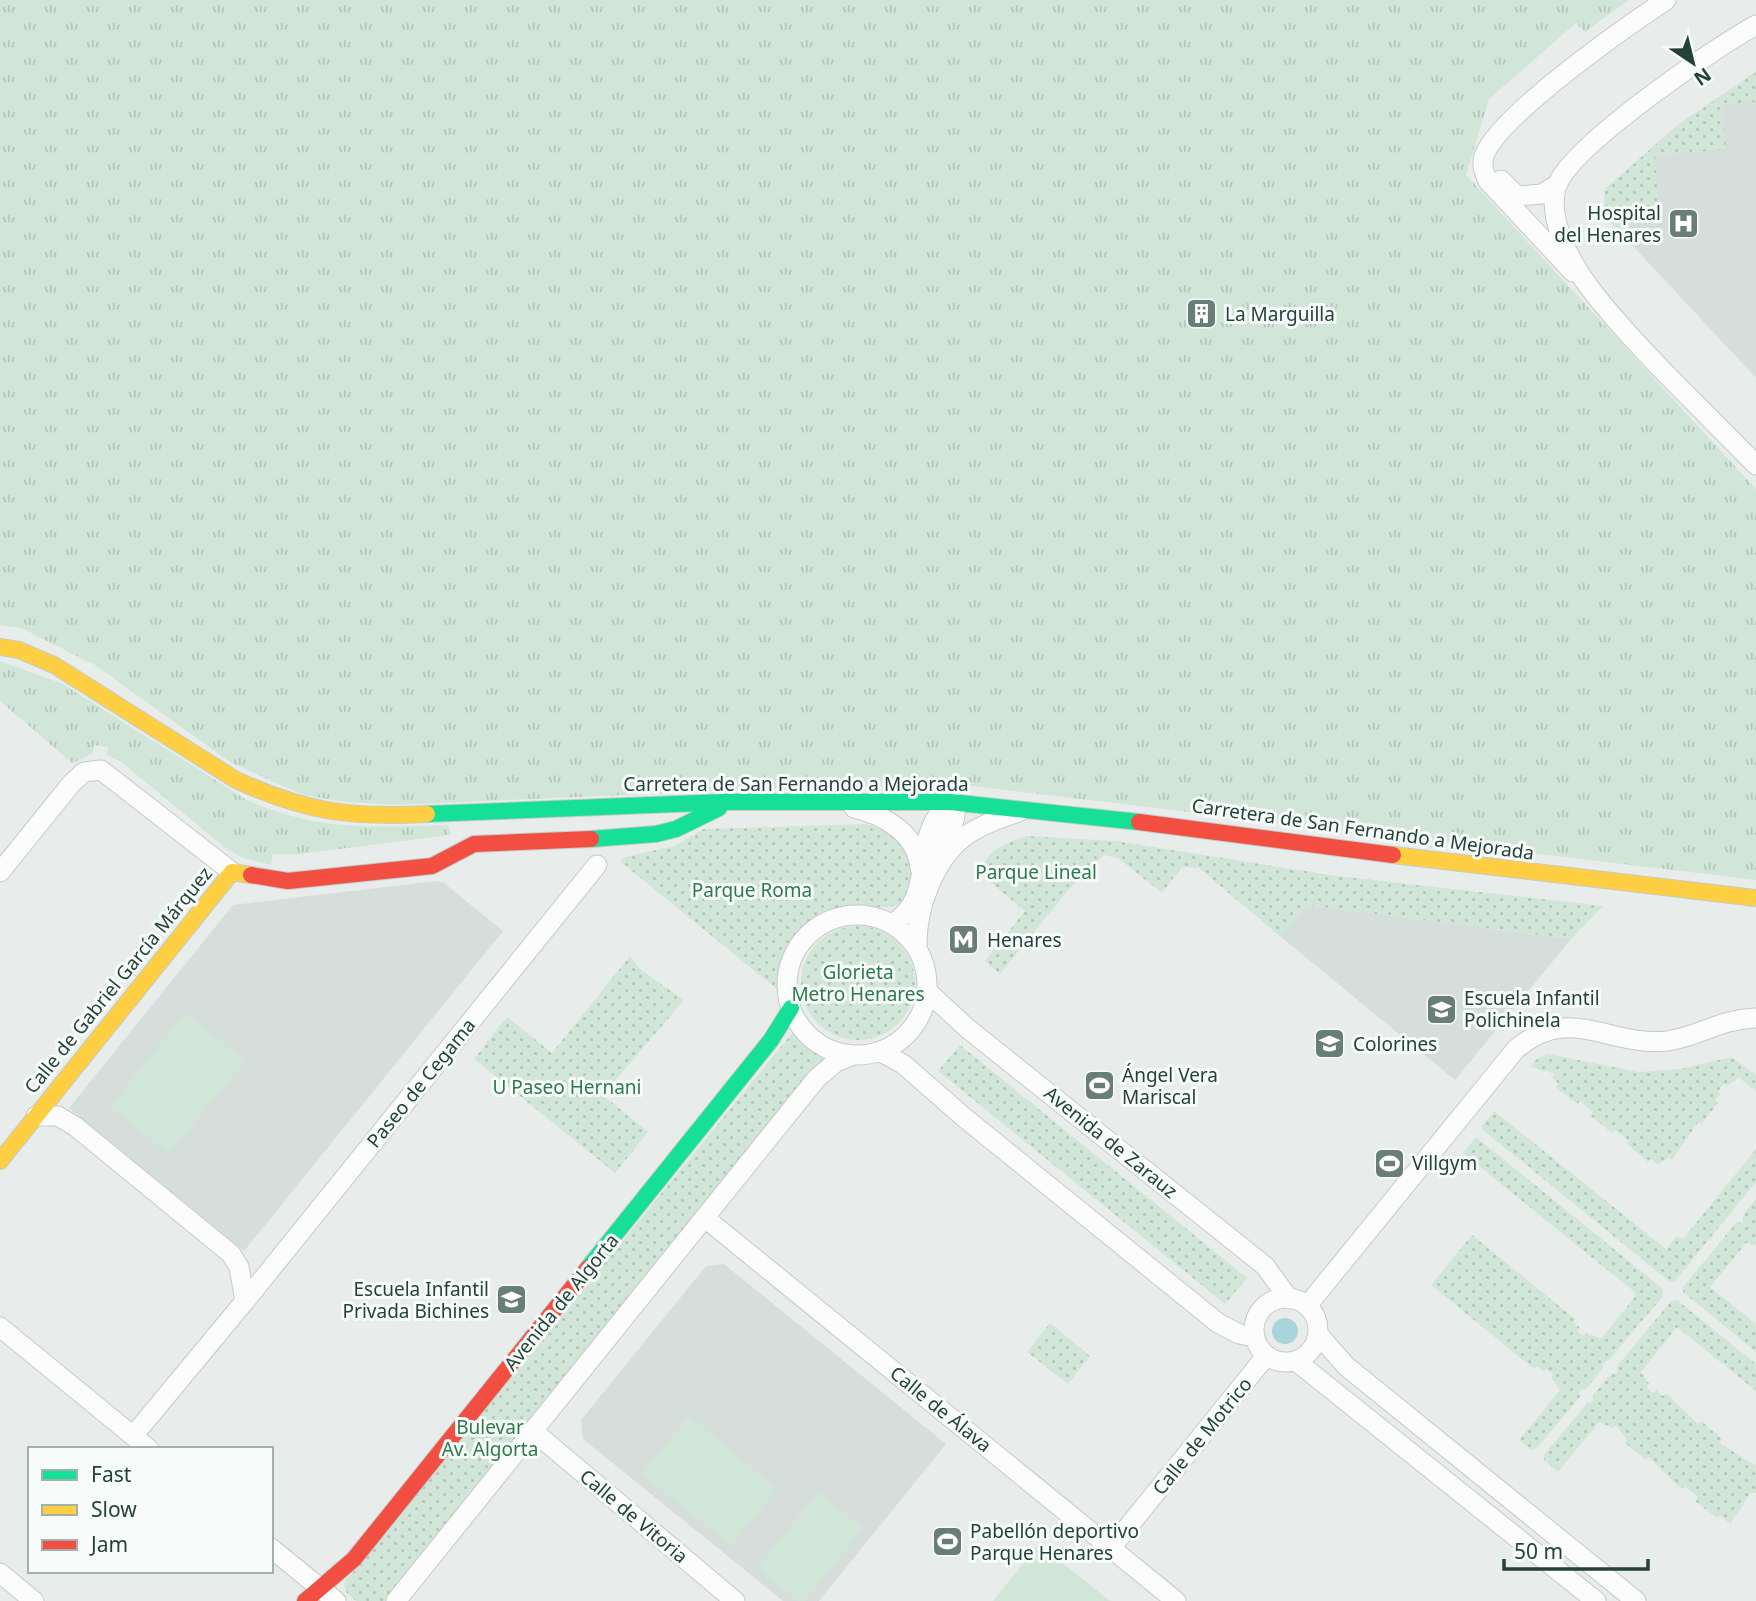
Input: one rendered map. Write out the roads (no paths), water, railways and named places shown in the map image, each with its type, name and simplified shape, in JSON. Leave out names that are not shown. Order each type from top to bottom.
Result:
[{"type":"street","points":[[1666,0],[1583,61],[1501,130],[1488,147],[1483,169],[1488,181],[1756,465]]},
{"type":"street","points":[[1488,147],[1492,167],[1517,196],[1542,194],[1558,184],[1572,164],[1648,98],[1731,39],[1756,25]]},
{"type":"street","points":[[1558,184],[1554,206],[1558,225],[1588,284]]},
{"type":"street","name":"Carretera de San Fernando a Mejorada","points":[[0,647],[19,650],[54,665],[236,780],[295,805],[365,817],[738,802],[952,802],[1030,809],[1502,870],[1756,898]]},
{"type":"street","points":[[0,872],[72,783],[84,772],[102,770],[232,872]]},
{"type":"street","name":"Calle de Gabriel García Márquez","points":[[0,1161],[232,872],[288,881],[432,866],[452,861],[464,847],[474,844],[560,842],[656,834],[738,802]]},
{"type":"street","points":[[822,802],[869,811],[892,824],[915,849],[928,878]]},
{"type":"street","points":[[892,924],[911,908],[954,827],[957,815],[952,802]]},
{"type":"street","points":[[917,948],[920,915],[928,878],[954,846],[966,835],[998,819],[1030,809]]},
{"type":"street","name":"Paseo de Cegama","points":[[141,1443],[244,1301],[597,865]]},
{"type":"street","points":[[396,1601],[817,1078],[836,1062],[854,1055],[879,1051],[897,1042],[912,1029],[922,1011],[927,991],[925,969],[917,948],[892,924],[879,918],[850,915],[836,918],[811,932],[793,956],[787,989],[791,1008],[811,1039],[829,1049],[854,1055]]},
{"type":"street","name":"Avenida de Zarauz","points":[[927,991],[967,1028],[1265,1266],[1316,1319],[1318,1334],[1346,1366],[1636,1601]]},
{"type":"street","name":"Avenida de Algorta","points":[[304,1601],[354,1559],[729,1093],[777,1032],[791,1008]]},
{"type":"street","points":[[1318,1334],[1310,1351],[1296,1361],[1280,1362],[1266,1356],[1254,1337],[1255,1322],[1262,1309],[1274,1300],[1298,1302],[1517,1049],[1550,1028],[1578,1026],[1629,1040],[1652,1042],[1672,1040],[1727,1020],[1756,1018]]},
{"type":"street","points":[[879,1051],[903,1064],[966,1119],[1218,1323],[1239,1334],[1254,1337]]},
{"type":"street","points":[[36,1116],[58,1116],[76,1127],[231,1254],[239,1267],[244,1301]]},
{"type":"street","name":"Calle de Álava","points":[[705,1218],[1176,1601]]},
{"type":"street","points":[[0,1327],[141,1443]]},
{"type":"street","name":"Calle de Motrico","points":[[1111,1548],[1266,1356]]},
{"type":"street","points":[[1296,1361],[1596,1601]]},
{"type":"street","name":"Calle de Vitoria","points":[[533,1431],[736,1601]]},
{"type":"street","points":[[273,1550],[336,1601]]},
{"type":"street","points":[[0,1573],[34,1601]]},
{"type":"water","points":[[1285,1318],[1294,1322],[1298,1331],[1294,1340],[1285,1344],[1276,1340],[1272,1331],[1276,1322]]},
{"type":"place","name":"Hospital del Henares","points":[[1684,224]]},
{"type":"place","name":"La Marguilla","points":[[1202,314]]},
{"type":"place","name":"Henares","points":[[964,940]]},
{"type":"place","name":"Escuela Infantil Polichinela","points":[[1441,1009]]},
{"type":"place","name":"Colorines","points":[[1330,1044]]},
{"type":"place","name":"Ángel Vera Mariscal","points":[[1099,1086]]},
{"type":"place","name":"Villgym","points":[[1389,1163]]},
{"type":"place","name":"Escuela Infantil Privada Bichines","points":[[512,1300]]},
{"type":"place","name":"Pabellón deportivo Parque Henares","points":[[947,1542]]},
{"type":"park label","name":"Parque Lineal","points":[[1036,872]]},
{"type":"park label","name":"Parque Roma","points":[[752,890]]},
{"type":"park label","name":"Glorieta Metro Henares","points":[[858,983]]},
{"type":"park label","name":"U Paseo Hernani","points":[[567,1087]]},
{"type":"park label","name":"Bulevar Av. Algorta","points":[[490,1438]]}]
